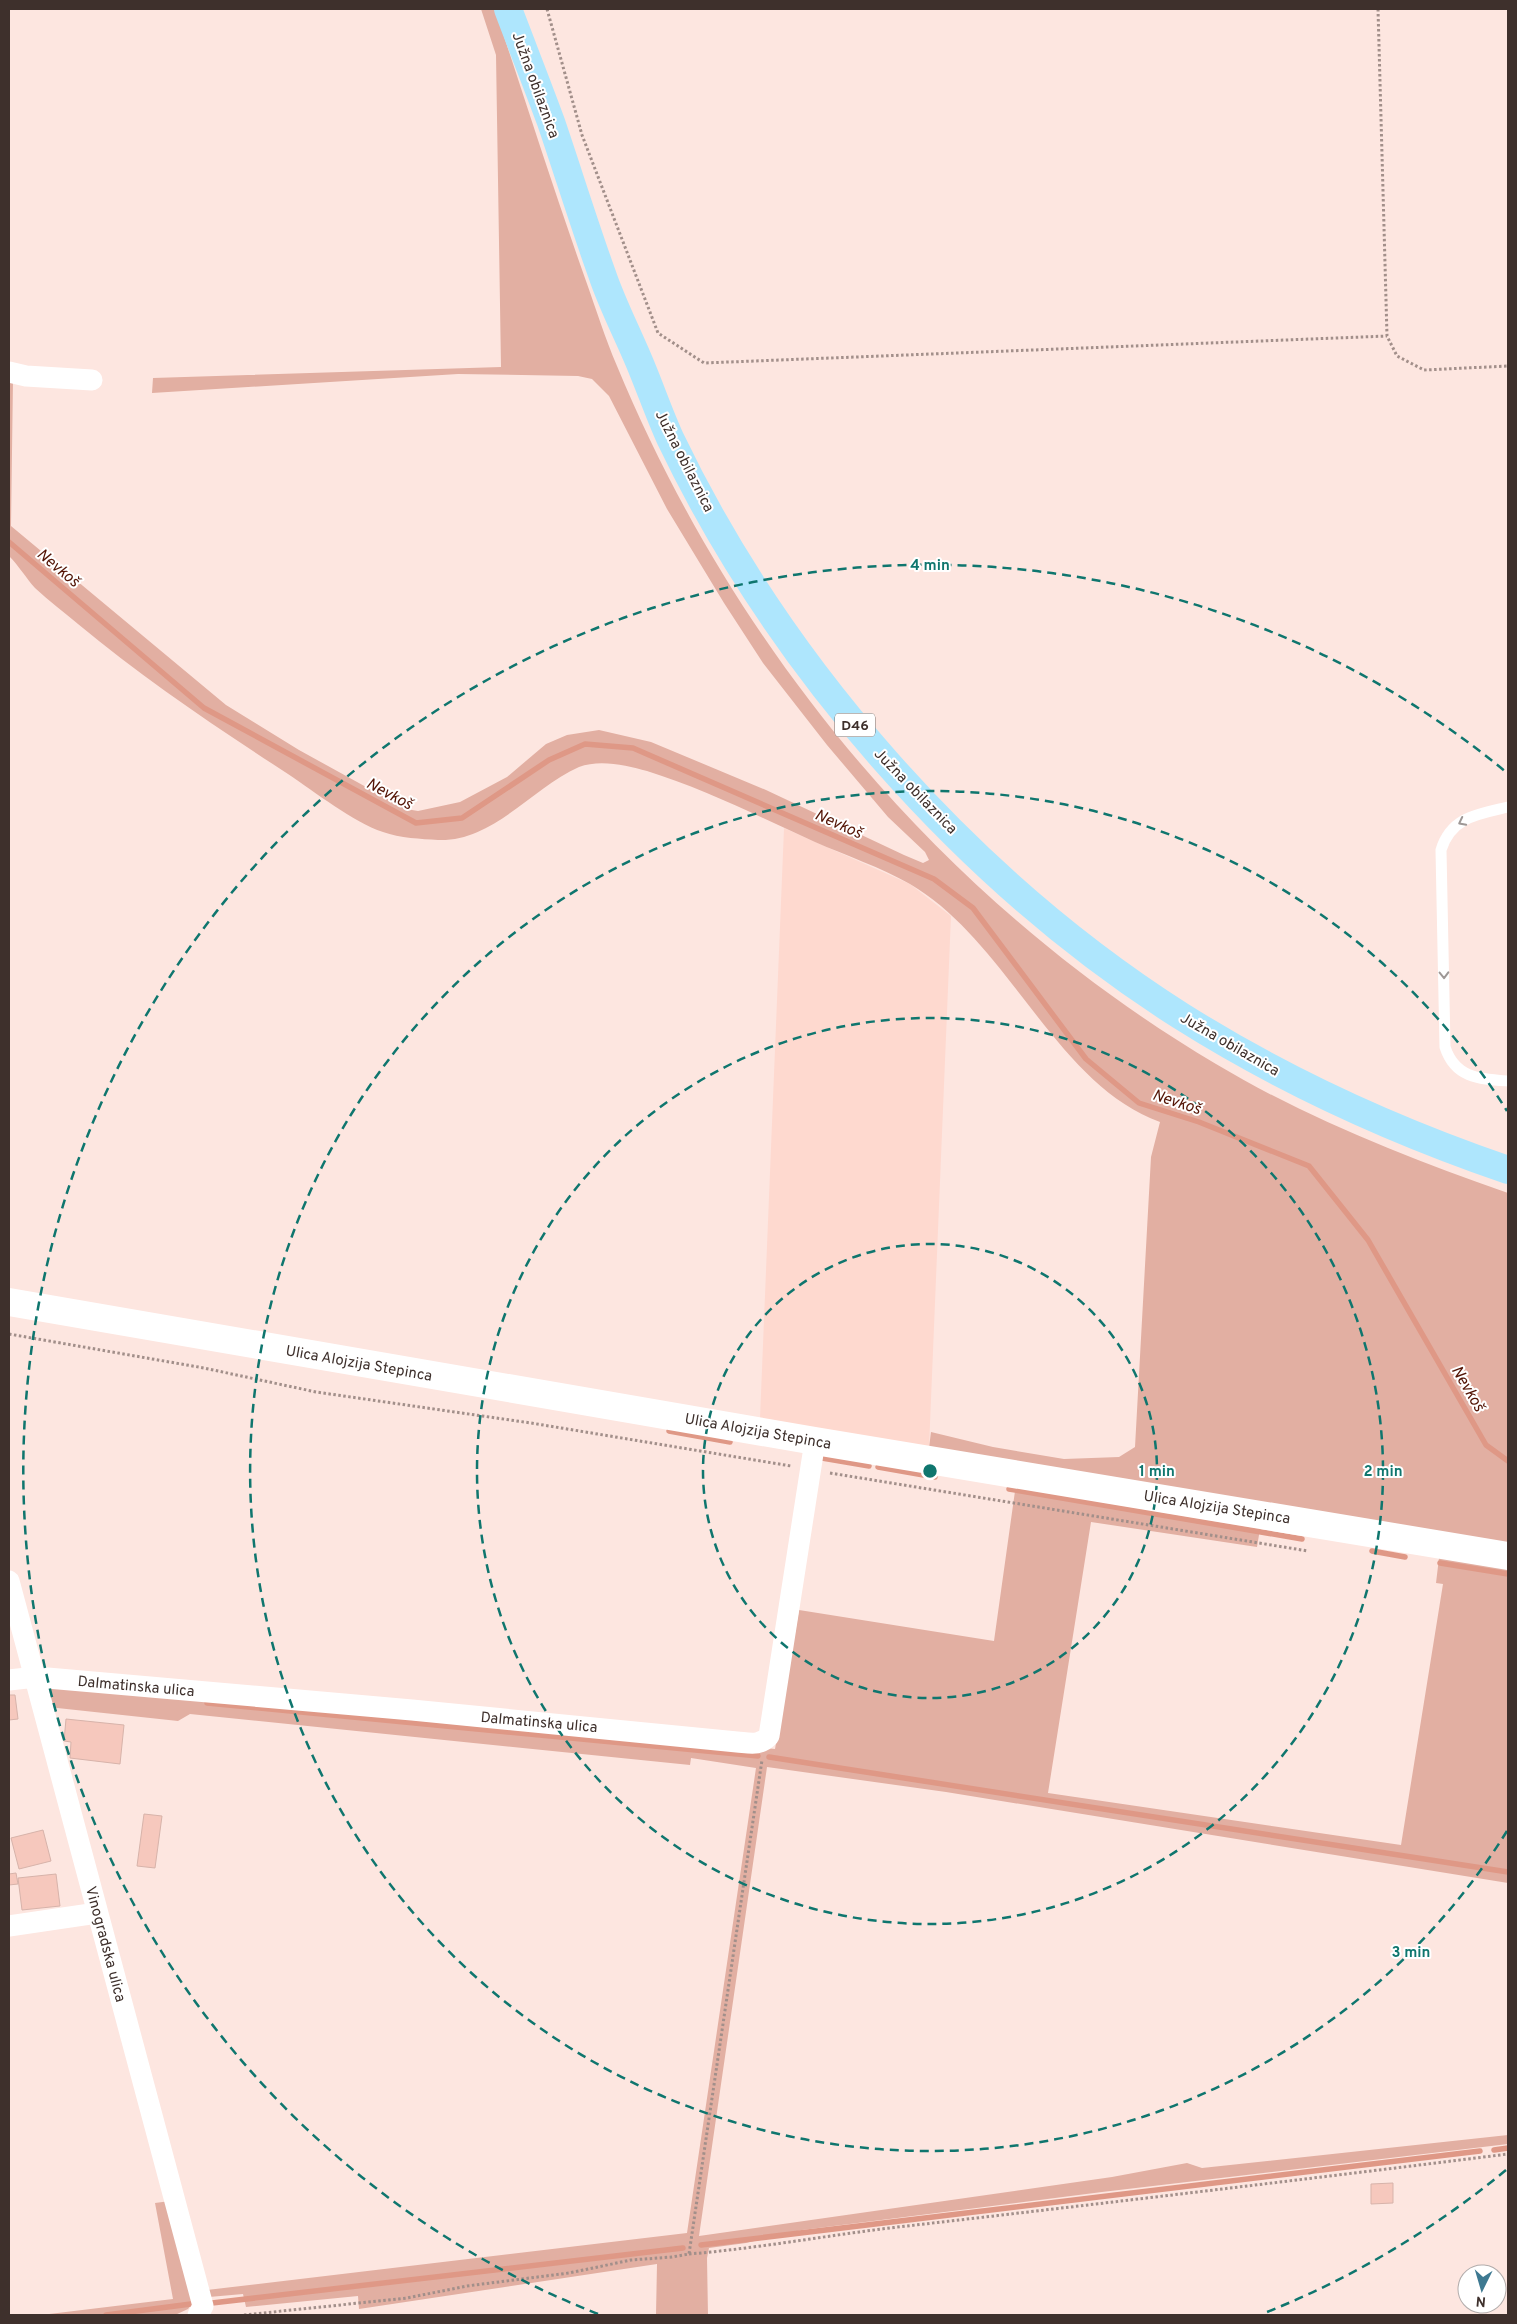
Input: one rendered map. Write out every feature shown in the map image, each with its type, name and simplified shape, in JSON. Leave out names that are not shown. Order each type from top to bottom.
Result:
[{"type":"main road","name":"Južna obilaznica","points":[[508,9],[550,120],[603,278],[670,437],[714,519],[769,611],[828,692],[872,746],[938,817],[1003,879],[1102,961],[1179,1015],[1243,1053],[1344,1105],[1465,1156],[1508,1170]]},
{"type":"main road","name":"Ulica Alojzija Stepinca","points":[[9,1302],[815,1441],[1508,1556]]},
{"type":"street","points":[[9,372],[26,376],[92,380]]},
{"type":"street","points":[[763,1742],[769,1736],[815,1441]]},
{"type":"street","name":"Vinogradska ulica","points":[[9,1582],[36,1677],[201,2311]]},
{"type":"street","name":"Dalmatinska ulica","points":[[9,1680],[36,1677],[412,1710],[756,1744],[763,1742]]},
{"type":"street","points":[[9,1926],[97,1913]]},
{"type":"lane","points":[[1508,807],[1476,814],[1454,826],[1445,836],[1441,850],[1447,1053],[1456,1068],[1467,1074],[1508,1081]]},
{"type":"path","points":[[547,9],[582,135],[658,333],[704,363],[1388,336]]},
{"type":"path","points":[[1378,9],[1388,336],[1397,356],[1424,370],[1508,366]]},
{"type":"path","points":[[9,1334],[204,1368],[316,1392],[531,1423],[1084,1516],[1308,1551]]},
{"type":"path","points":[[689,2254],[759,1789],[763,1742]]},
{"type":"path","points":[[244,2315],[407,2298],[467,2286],[569,2273],[630,2260],[739,2250],[897,2227],[1210,2192],[1508,2154]]},
{"type":"shaded area","points":[[481,9],[495,9],[605,334],[617,366],[666,472],[723,574],[788,672],[860,763],[939,849],[1025,928],[1118,1000],[1216,1064],[1322,1120],[1433,1166],[1508,1193],[1508,1545],[929,1448],[931,1432],[993,1447],[1064,1459],[1119,1457],[1135,1447],[1151,1157],[1160,1122],[1123,1103],[1091,1077],[1061,1045],[976,940],[945,909],[910,884],[876,867],[690,786],[622,765],[595,763],[579,767],[562,776],[494,823],[477,832],[458,838],[418,839],[383,832],[359,821],[334,806],[154,683],[40,593],[9,556],[9,378],[13,379],[11,526],[226,705],[299,750],[406,809],[418,811],[460,802],[507,777],[546,744],[567,735],[599,730],[651,742],[766,790],[904,855],[923,863],[929,860],[925,852],[888,817],[827,745],[763,663],[667,509],[609,396],[592,379],[578,376],[458,374],[152,393],[153,378],[501,367],[496,55]]},
{"type":"shaded area","points":[[784,828],[910,884],[951,916],[929,1448],[760,1418]]},
{"type":"shaded area","points":[[1016,1484],[1261,1523],[1257,1547],[1091,1522],[1048,1793],[1401,1845],[1443,1584],[1436,1583],[1439,1558],[1508,1565],[1508,1883],[946,1792],[767,1767],[699,2236],[1112,2177],[1187,2163],[1202,2168],[1508,2135],[1508,2144],[802,2230],[746,2243],[709,2248],[707,2258],[708,2315],[656,2315],[657,2264],[359,2309],[358,2296],[246,2307],[243,2294],[209,2297],[207,2290],[687,2233],[756,1768],[691,1758],[690,1765],[190,1714],[178,1721],[48,1707],[46,1683],[775,1749],[799,1610],[994,1641]]},
{"type":"shaded area","points":[[170,2201],[196,2298],[188,2309],[175,2315],[41,2315],[173,2299],[155,2203]]},
{"type":"building","points":[[9,1695],[15,1695],[18,1719],[9,1720]]},
{"type":"building","points":[[66,1719],[124,1725],[120,1764],[70,1758],[71,1742],[64,1741]]},
{"type":"building","points":[[144,1814],[162,1816],[155,1868],[137,1866]]},
{"type":"building","points":[[43,1830],[51,1861],[19,1869],[11,1838]]},
{"type":"building","points":[[16,1873],[18,1884],[9,1885],[9,1874]]},
{"type":"building","points":[[56,1874],[60,1906],[22,1910],[18,1878]]},
{"type":"building","points":[[1393,2183],[1393,2203],[1371,2204],[1371,2184]]},
{"type":"waterway","name":"Nevkoš","points":[[9,542],[204,708],[416,823],[462,818],[549,760],[585,744],[633,748],[934,879],[973,908],[1086,1059],[1139,1103],[1199,1122],[1309,1166],[1368,1240],[1486,1445],[1508,1461]]},
{"type":"waterway","points":[[669,1431],[730,1442]]},
{"type":"waterway","points":[[822,1458],[869,1466]]},
{"type":"waterway","points":[[878,1467],[935,1477]]},
{"type":"waterway","points":[[1009,1489],[1302,1539]]},
{"type":"waterway","points":[[1372,1551],[1405,1557]]},
{"type":"waterway","points":[[1440,1563],[1508,1574]]},
{"type":"waterway","points":[[207,1703],[758,1756]]},
{"type":"waterway","points":[[769,1757],[1508,1872]]},
{"type":"waterway","points":[[1494,2150],[1508,2148]]},
{"type":"waterway","points":[[701,2245],[1480,2151]]},
{"type":"waterway","points":[[212,2303],[683,2248]]},
{"type":"waterway","points":[[106,2315],[191,2304]]}]
